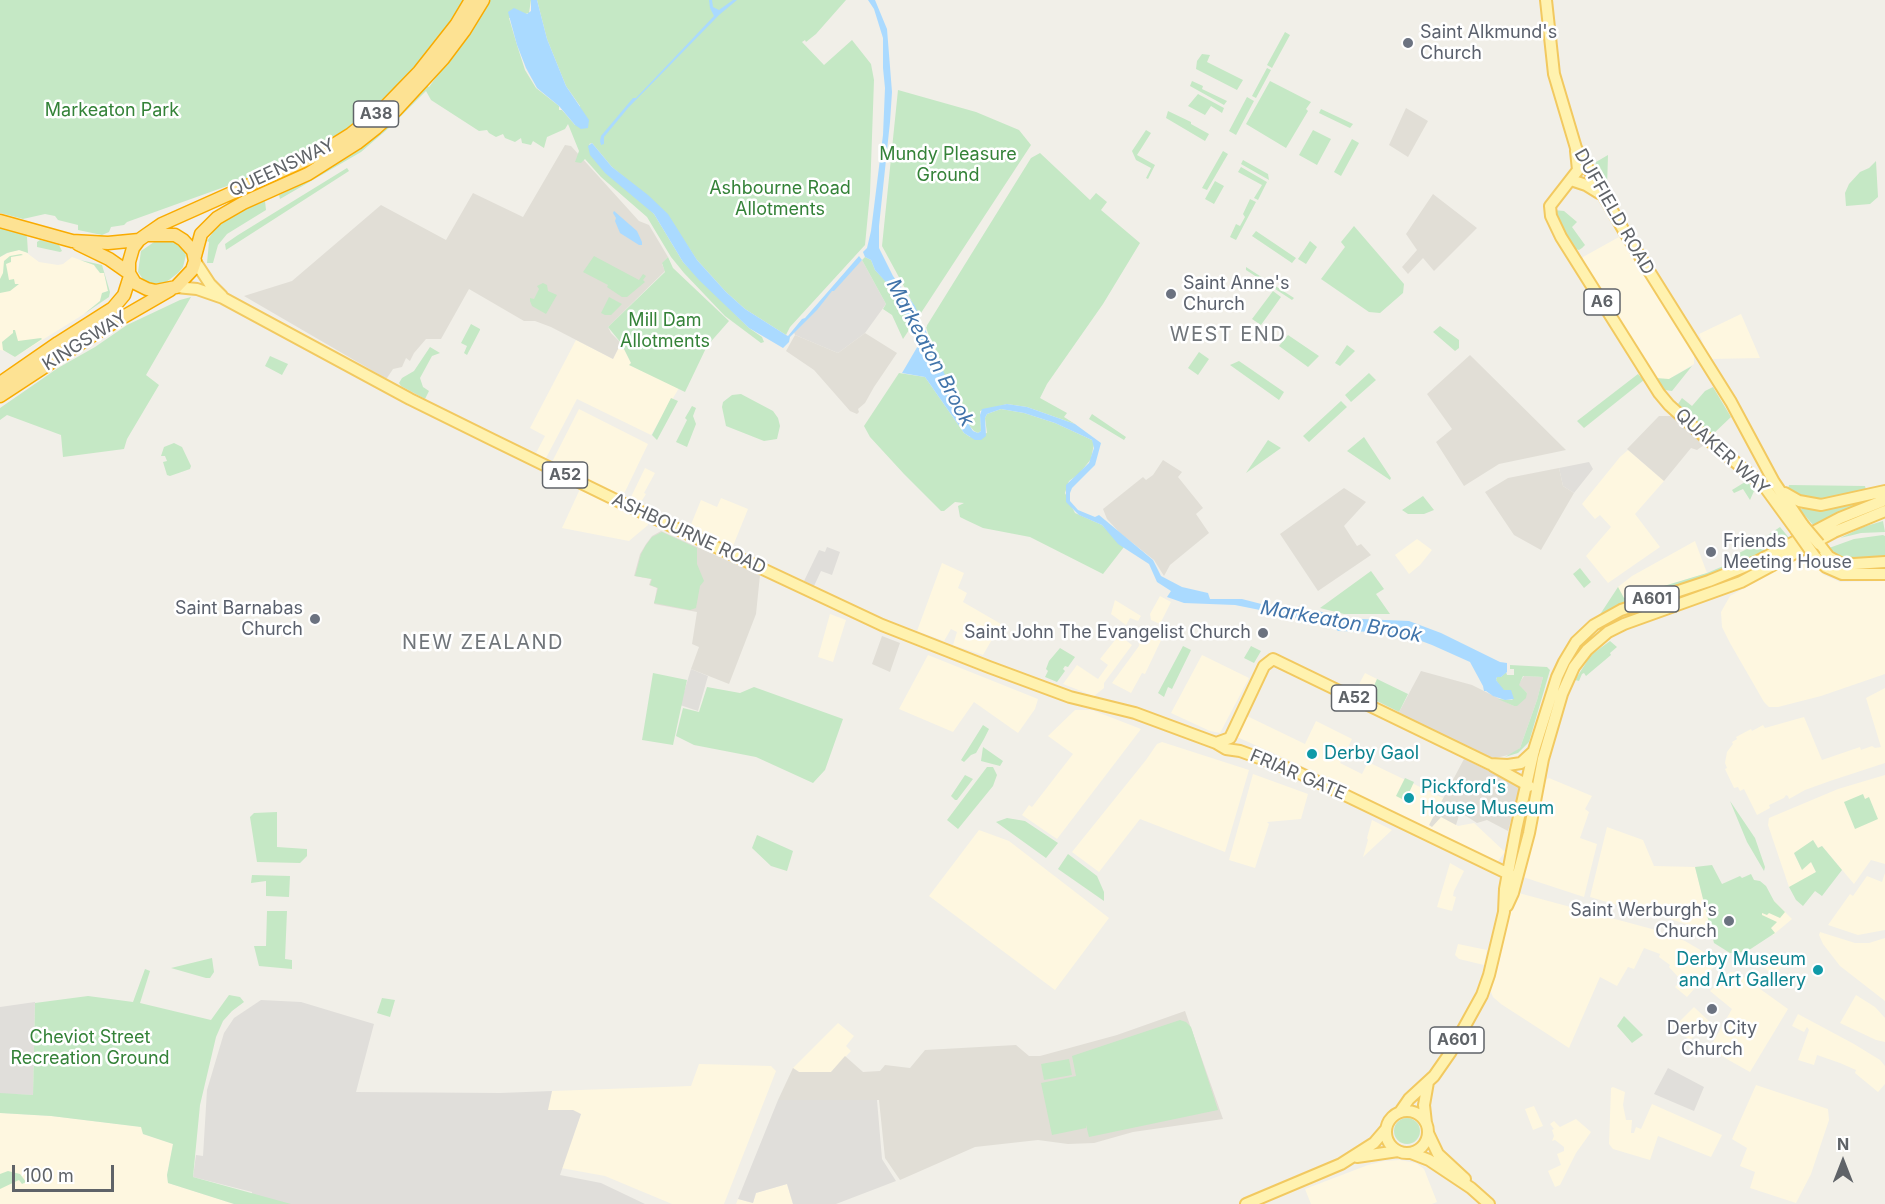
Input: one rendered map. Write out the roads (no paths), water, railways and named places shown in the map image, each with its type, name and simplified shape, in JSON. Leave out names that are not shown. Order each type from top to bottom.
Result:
[{"type":"highway","name":"QUEENSWAY","points":[[143,237],[162,224],[319,154],[351,135],[419,72],[456,26],[471,0]]},
{"type":"highway","name":"QUEENSWAY","points":[[195,258],[201,234],[217,218],[243,203],[308,174],[376,128],[396,110],[443,59],[483,0]]},
{"type":"highway","points":[[0,221],[72,241],[109,259],[130,275],[135,283],[147,289],[163,291],[174,288],[189,275],[195,258],[190,246],[175,235],[143,237],[116,243],[72,241]]},
{"type":"highway","points":[[130,275],[130,255],[143,237]]},
{"type":"highway","name":"KINGSWAY","points":[[0,383],[57,343],[113,308],[124,295],[130,275]]},
{"type":"highway","name":"KINGSWAY","points":[[0,396],[99,331],[174,288]]},
{"type":"main road","name":"DUFFIELD ROAD","points":[[1546,0],[1554,74],[1576,148],[1601,195],[1714,374],[1800,527]]},
{"type":"main road","points":[[1576,148],[1578,168],[1572,180],[1586,185],[1601,195]]},
{"type":"main road","name":"QUAKER WAY","points":[[1572,180],[1553,201],[1550,209],[1551,216],[1653,386],[1667,403],[1764,486],[1800,527]]},
{"type":"main road","name":"ASHBOURNE ROAD","points":[[195,258],[210,284],[223,298]]},
{"type":"main road","name":"ASHBOURNE ROAD","points":[[174,288],[197,289],[223,298],[410,399],[622,503],[882,625],[1070,697]]},
{"type":"main road","points":[[1778,487],[1795,500],[1815,505],[1830,504],[1885,490]]},
{"type":"main road","name":"A601","points":[[1386,1129],[1390,1120],[1428,1082],[1449,1053],[1482,994],[1489,975],[1512,876],[1525,784],[1557,677],[1570,651],[1598,622],[1631,606],[1709,581],[1758,561],[1840,518],[1885,500]]},
{"type":"main road","name":"A601","points":[[1512,876],[1529,833],[1547,742],[1565,686],[1580,659],[1596,641],[1608,632],[1632,621],[1741,582],[1834,532],[1885,511]]},
{"type":"main road","points":[[1800,527],[1829,569],[1842,574],[1885,574]]},
{"type":"main road","points":[[1820,554],[1846,564],[1885,562]]},
{"type":"main road","points":[[1598,622],[1685,595],[1702,596]]},
{"type":"main road","name":"A52","points":[[1230,738],[1264,666],[1271,660],[1276,660],[1490,764],[1508,765],[1521,762],[1534,750]]},
{"type":"main road","name":"FRIAR GATE","points":[[1070,697],[1135,713],[1216,743],[1226,749],[1240,751],[1307,776],[1512,876]]},
{"type":"main road","points":[[1216,743],[1230,738],[1240,751]]},
{"type":"main road","points":[[1490,764],[1534,790],[1536,795]]},
{"type":"main road","name":"A601","points":[[1427,1128],[1424,1105],[1428,1082]]},
{"type":"main road","points":[[1400,1112],[1415,1112],[1427,1128],[1438,1154],[1464,1177],[1471,1188]]},
{"type":"main road","points":[[1411,1153],[1424,1145],[1427,1128]]},
{"type":"main road","points":[[1386,1129],[1388,1140],[1398,1151]]},
{"type":"main road","points":[[1246,1204],[1313,1178],[1353,1157],[1374,1143],[1386,1129]]},
{"type":"main road","points":[[1353,1157],[1398,1151],[1411,1153],[1430,1160],[1471,1188],[1489,1204]]},
{"type":"water","points":[[531,0],[537,0],[547,39],[566,86],[589,120],[588,128],[581,129],[575,125],[559,106],[537,88],[526,68],[508,12],[514,8],[527,14],[531,11]]},
{"type":"water","points":[[709,0],[712,0],[713,7],[719,10],[733,0],[737,0],[719,15],[628,108],[604,137],[604,144],[601,145],[601,136],[633,98],[636,98],[714,16]]},
{"type":"water","name":"Markeaton Brook","points":[[868,0],[875,0],[887,29],[892,92],[879,226],[879,248],[893,276],[915,306],[961,412],[973,431],[978,433],[981,431],[982,409],[1007,404],[1027,407],[1075,424],[1101,443],[1095,465],[1072,488],[1070,501],[1078,510],[1095,517],[1099,515],[1153,560],[1161,576],[1182,587],[1208,593],[1210,599],[1242,599],[1296,613],[1315,615],[1319,611],[1337,618],[1409,621],[1441,633],[1500,662],[1507,663],[1507,672],[1497,677],[1496,680],[1504,690],[1511,690],[1514,699],[1505,700],[1484,691],[1470,662],[1408,636],[1378,632],[1338,631],[1333,627],[1325,627],[1310,621],[1235,605],[1184,603],[1167,597],[1171,591],[1157,582],[1149,564],[1118,544],[1102,525],[1079,515],[1066,502],[1066,485],[1089,463],[1094,448],[1092,440],[1055,423],[1024,413],[1001,409],[987,414],[985,418],[986,436],[981,440],[975,440],[964,433],[925,377],[902,373],[919,344],[911,321],[893,290],[863,252],[867,248],[871,231],[883,135],[885,88],[883,38],[874,9]]},
{"type":"water","points":[[592,143],[612,167],[668,214],[697,260],[726,292],[745,309],[788,336],[859,256],[862,260],[790,337],[789,342],[783,348],[749,328],[699,280],[683,262],[654,214],[605,173],[590,155],[588,146]]},
{"type":"water","points":[[614,211],[637,231],[642,245],[620,233]]},
{"type":"place","name":"Saint Alkmund's Church","points":[[1408,43]]},
{"type":"place","name":"Saint Anne's Church","points":[[1171,294]]},
{"type":"place","name":"Friends Meeting House","points":[[1711,552]]},
{"type":"place","name":"Saint Barnabas Church","points":[[315,619]]},
{"type":"place","name":"Saint John The Evangelist Church","points":[[1263,633]]},
{"type":"place","name":"Derby Gaol","points":[[1312,754]]},
{"type":"place","name":"Pickford's House Museum","points":[[1409,798]]},
{"type":"place","name":"Saint Werburgh's Church","points":[[1729,921]]},
{"type":"place","name":"Derby Museum and Art Gallery","points":[[1818,970]]},
{"type":"place","name":"Derby City Church","points":[[1712,1009]]},
{"type":"district","name":"WEST END","points":[[1228,335]]},
{"type":"district","name":"NEW ZEALAND","points":[[483,643]]},
{"type":"park label","name":"Markeaton Park","points":[[112,111]]},
{"type":"park label","name":"Mundy Pleasure Ground","points":[[948,165]]},
{"type":"park label","name":"Ashbourne Road Allotments","points":[[780,199]]},
{"type":"park label","name":"Mill Dam Allotments","points":[[665,331]]},
{"type":"park label","name":"Cheviot Street Recreation Ground","points":[[90,1048]]}]
